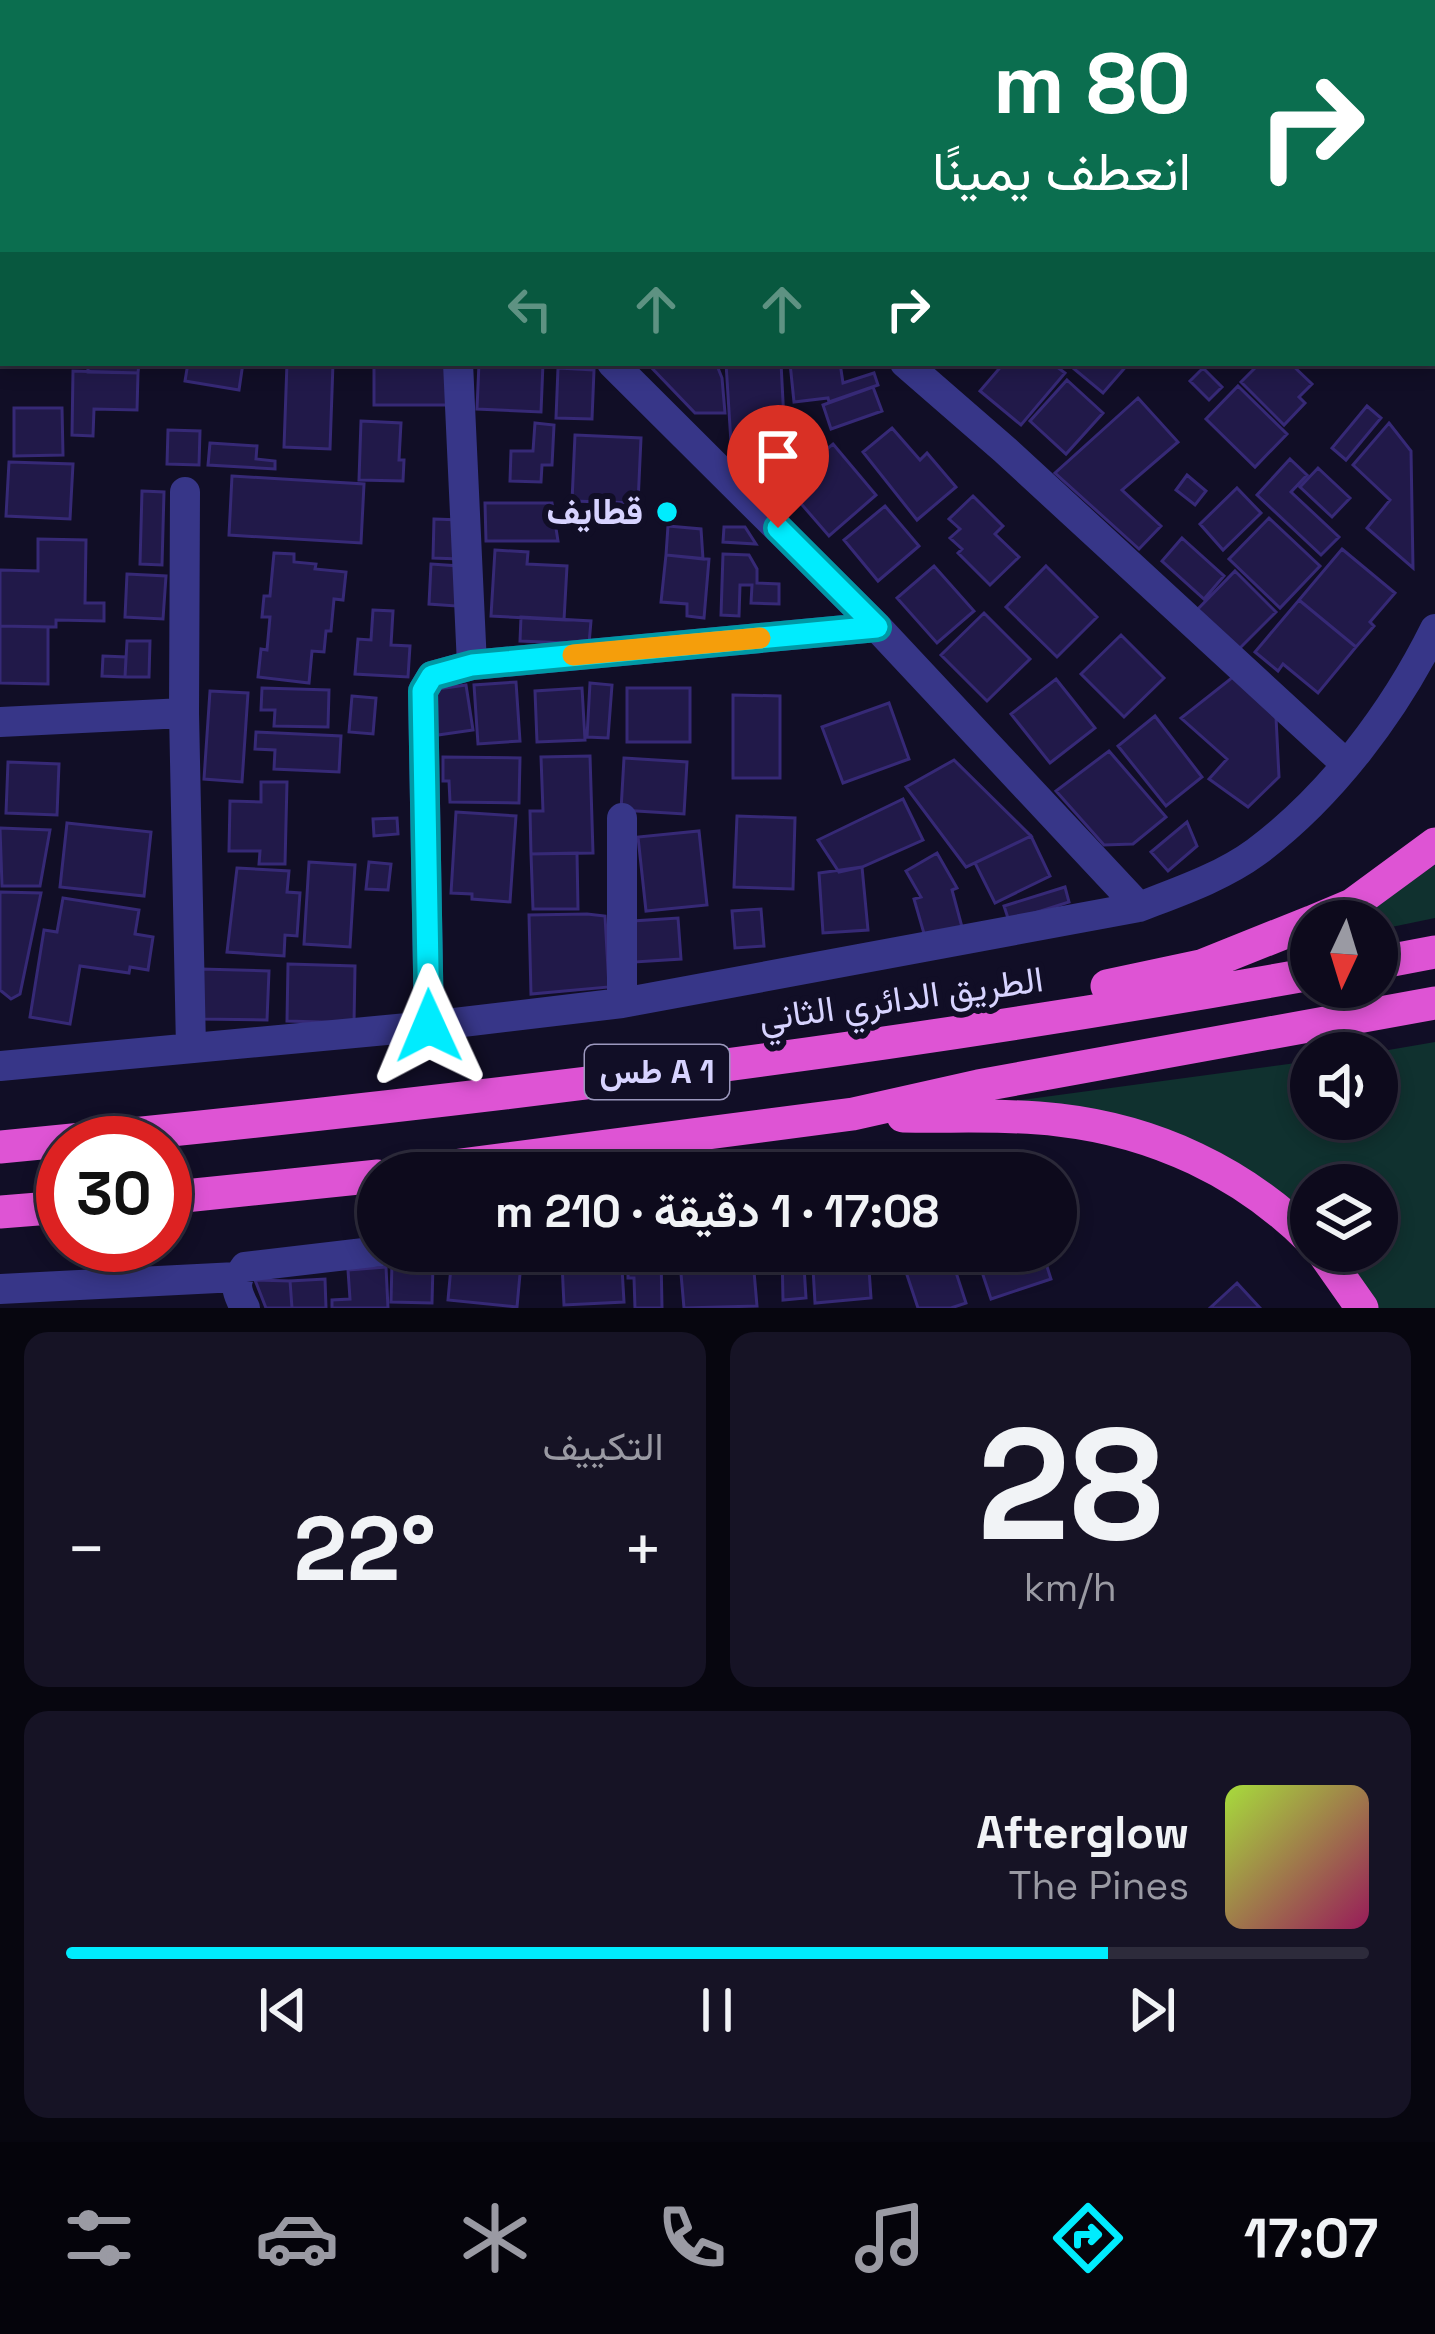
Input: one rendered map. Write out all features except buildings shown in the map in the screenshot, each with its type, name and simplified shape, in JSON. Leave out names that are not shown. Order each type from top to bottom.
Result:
[{"type":"highway","points":[[1359,900],[1435,844]]},
{"type":"highway","points":[[869,1046],[1018,1000],[1201,966],[1290,931]]},
{"type":"highway","points":[[1398,959],[1435,952]]},
{"type":"highway","name":"الطريق الدائري الثاني","points":[[0,1147],[869,1046],[1290,977]]},
{"type":"highway","name":"طس A 1","points":[[561,1152],[853,1114],[978,1086],[1435,1003]]},
{"type":"highway","points":[[853,1114],[1059,1120],[1137,1136],[1208,1163],[1275,1204],[1290,1219]]},
{"type":"highway","points":[[192,1195],[357,1178]]},
{"type":"highway","points":[[0,1212],[36,1209]]},
{"type":"highway","points":[[1337,1272],[1362,1308]]},
{"type":"street","points":[[458,366],[472,665]]},
{"type":"street","points":[[615,366],[877,627],[1139,907]]},
{"type":"street","points":[[908,366],[1006,450],[1346,764]]},
{"type":"street","points":[[932,388],[949,366]]},
{"type":"street","points":[[184,492],[191,1048]]},
{"type":"street","points":[[429,1026],[423,691],[432,676],[472,665],[877,627]]},
{"type":"street","points":[[0,1066],[622,1003],[1139,907],[1187,889],[1253,854],[1307,809],[1416,668],[1435,629]]},
{"type":"street","points":[[0,722],[184,713]]},
{"type":"street","points":[[622,818],[622,1003]]},
{"type":"street","points":[[245,1308],[236,1290],[237,1276],[245,1267],[357,1254]]},
{"type":"street","points":[[0,1289],[237,1276]]},
{"type":"green space","points":[[1435,865],[1435,918],[1398,926],[1398,900],[1384,900]]},
{"type":"green space","points":[[1435,1042],[1435,1308],[1359,1308],[1336,1272],[1398,1272],[1398,1164],[1290,1164],[1290,1224],[1208,1163],[962,1108],[1290,1064],[1290,1140],[1398,1140],[1398,1048]]},
{"type":"slow traffic","points":[[573,655],[760,638]]},
{"type":"place","name":"قطايف","points":[[667,512]]},
{"type":"route","points":[[429,1026],[423,691],[432,676],[472,665],[877,627],[778,528]]}]
